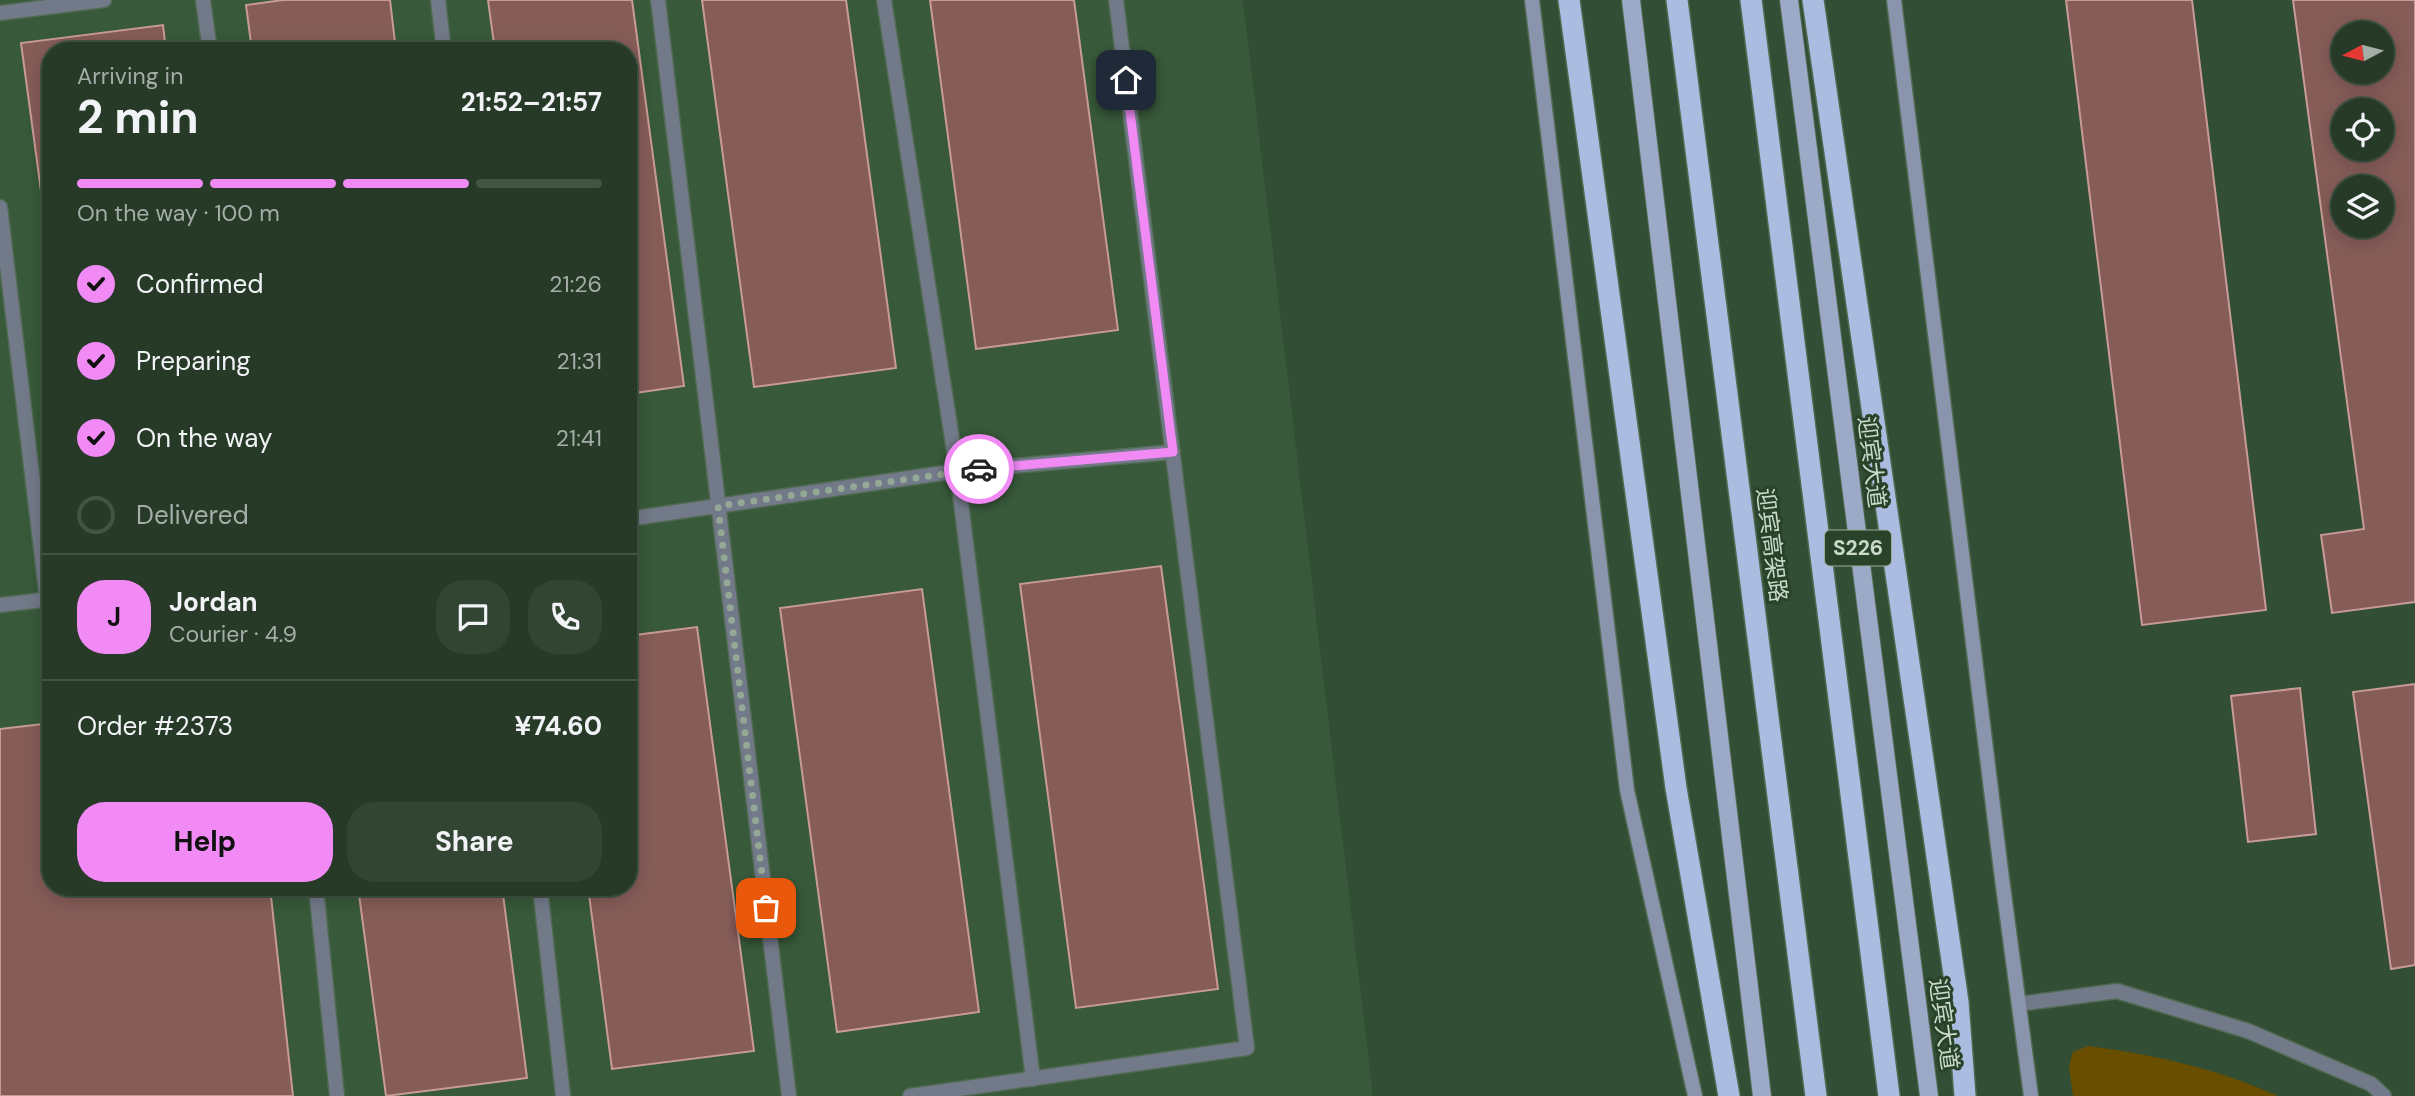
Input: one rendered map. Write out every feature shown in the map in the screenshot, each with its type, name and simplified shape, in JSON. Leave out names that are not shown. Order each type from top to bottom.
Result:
[{"type":"highway","points":[[1569,0],[1676,788],[1730,1096]]},
{"type":"highway","name":"迎宾高架路","points":[[1676,0],[1816,1096]]},
{"type":"highway","name":"迎宾高架路","points":[[1751,0],[1889,1096]]},
{"type":"highway","points":[[1813,0],[1958,1002],[1965,1096]]},
{"type":"main road","points":[[1631,0],[1762,1096]]},
{"type":"main road","name":"迎宾大道","points":[[1789,0],[1929,1096]]},
{"type":"street","points":[[0,13],[104,0]]},
{"type":"street","points":[[203,0],[209,42]]},
{"type":"street","points":[[438,0],[443,42]]},
{"type":"street","points":[[658,0],[789,1096]]},
{"type":"street","points":[[884,0],[957,471],[1033,1079]]},
{"type":"street","points":[[910,1096],[1247,1048],[1116,0]]},
{"type":"street","points":[[1532,0],[1627,790],[1695,1096]]},
{"type":"street","points":[[1894,0],[2031,1096]]},
{"type":"street","points":[[0,207],[42,543]]},
{"type":"street","points":[[637,518],[957,471],[1173,452]]},
{"type":"street","points":[[0,605],[42,600]]},
{"type":"street","points":[[317,896],[337,1096]]},
{"type":"street","points":[[541,896],[563,1096]]},
{"type":"street","points":[[2019,1004],[2117,991],[2248,1031],[2371,1084],[2384,1096]]},
{"type":"shaded area","points":[[0,0],[1243,0],[1373,1096],[0,1096]]},
{"type":"shaded area","points":[[2088,1046],[2185,1064],[2278,1096],[2073,1096],[2069,1066],[2073,1052]]},
{"type":"building","points":[[283,0],[390,0],[395,42],[251,42],[246,5]]},
{"type":"building","points":[[488,0],[632,0],[684,386],[637,393],[637,42],[494,42]]},
{"type":"building","points":[[702,0],[846,0],[896,368],[754,387]]},
{"type":"building","points":[[930,0],[1074,0],[1118,330],[976,349]]},
{"type":"building","points":[[2066,0],[2192,0],[2266,610],[2142,625]]},
{"type":"building","points":[[2293,0],[2415,0],[2415,602],[2332,613],[2321,535],[2364,529]]},
{"type":"building","points":[[163,25],[165,42],[42,42],[42,198],[21,43]]},
{"type":"building","points":[[1161,566],[1218,989],[1076,1008],[1020,584]]},
{"type":"building","points":[[922,589],[979,1012],[837,1032],[780,608]]},
{"type":"building","points":[[697,627],[754,1051],[612,1069],[589,896],[637,896],[637,635]]},
{"type":"building","points":[[2415,684],[2415,965],[2391,969],[2353,692]]},
{"type":"building","points":[[2300,688],[2316,834],[2248,842],[2231,696]]},
{"type":"building","points":[[42,724],[42,896],[271,896],[293,1096],[0,1096],[0,729]]},
{"type":"building","points":[[359,896],[503,896],[527,1078],[386,1096]]},
{"type":"way so far","points":[[766,908],[718,506],[979,469]]},
{"type":"route","points":[[979,469],[1173,452],[1126,80]]}]
